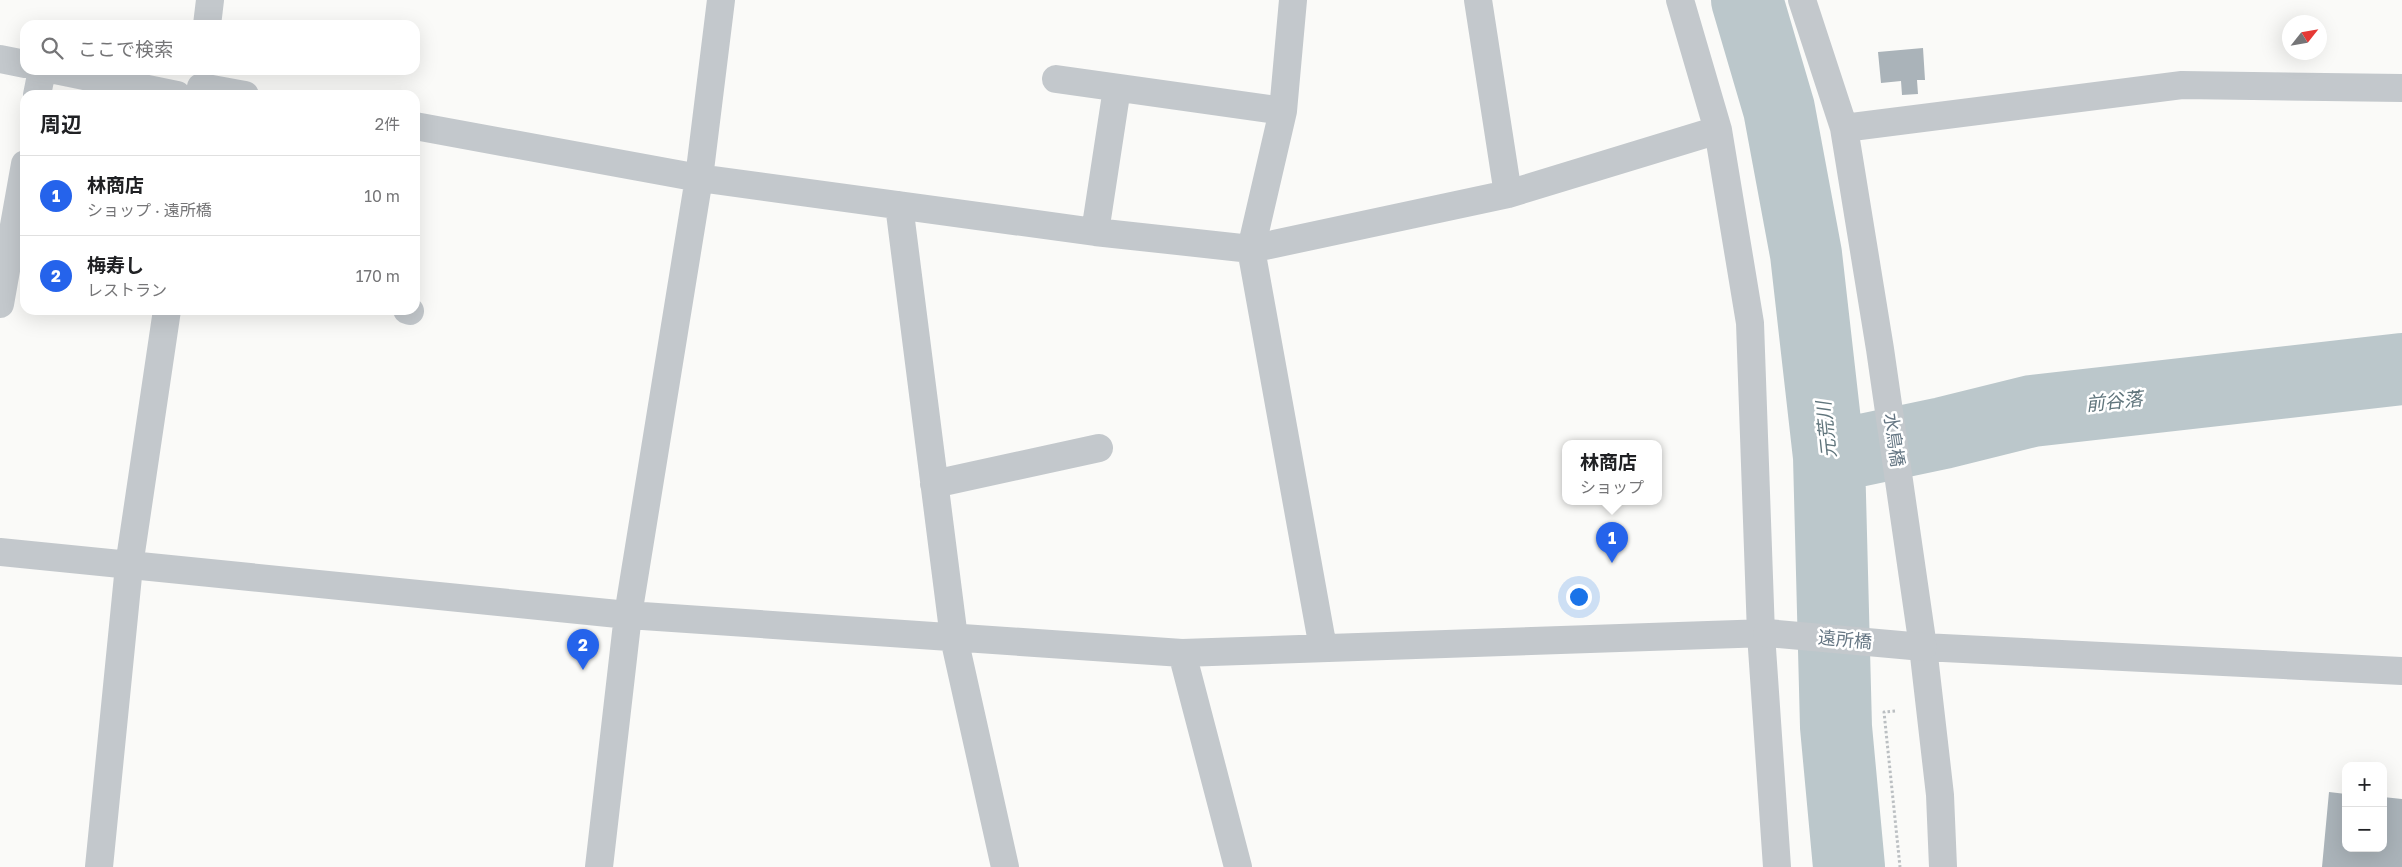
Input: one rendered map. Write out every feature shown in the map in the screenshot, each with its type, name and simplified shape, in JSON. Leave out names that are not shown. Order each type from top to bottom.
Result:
[{"type":"street","points":[[208,20],[210,0]]},
{"type":"street","points":[[599,867],[628,614],[699,178],[721,0]]},
{"type":"street","points":[[1293,0],[1283,111],[1251,249],[1323,648]]},
{"type":"street","points":[[1478,0],[1508,194]]},
{"type":"street","points":[[1680,0],[1718,130],[1750,323],[1777,867]]},
{"type":"street","name":"水鳥橋","points":[[1802,0],[1844,128],[1886,386],[1923,647],[1940,795],[1943,867]]},
{"type":"street","points":[[0,59],[20,63]]},
{"type":"street","points":[[38,90],[41,75]]},
{"type":"street","points":[[96,75],[214,90]]},
{"type":"street","points":[[1056,79],[1283,111]]},
{"type":"street","points":[[1844,128],[2182,85],[2402,88]]},
{"type":"street","points":[[1095,232],[1117,88]]},
{"type":"street","points":[[420,127],[699,178],[1095,232],[1251,249],[1508,194],[1718,130]]},
{"type":"street","points":[[0,304],[20,192]]},
{"type":"street","points":[[899,205],[954,638],[1005,867]]},
{"type":"street","points":[[99,867],[128,566],[166,315]]},
{"type":"street","points":[[934,484],[1099,448]]},
{"type":"street","name":"遠所橋","points":[[0,552],[628,614],[954,638],[1182,652],[1764,634],[1923,647],[2402,671]]},
{"type":"street","points":[[1182,652],[1238,867]]},
{"type":"path","points":[[1884,712],[1900,867]]},
{"type":"building","points":[[1923,48],[1925,80],[1917,80],[1918,94],[1902,95],[1901,81],[1881,83],[1878,52]]},
{"type":"building","points":[[2329,792],[2342,794],[2342,852],[2387,852],[2387,797],[2402,799],[2402,867],[2322,867]]},
{"type":"waterway","name":"元荒川","points":[[1747,0],[1779,109],[1806,254],[1829,457],[1836,727],[1849,867]]},
{"type":"waterway","name":"前谷落","points":[[1829,457],[1943,433],[2032,411],[2402,369]]},
{"type":"place","name":"林商店","points":[[1612,563]]},
{"type":"place","name":"梅寿し","points":[[583,670]]}]
